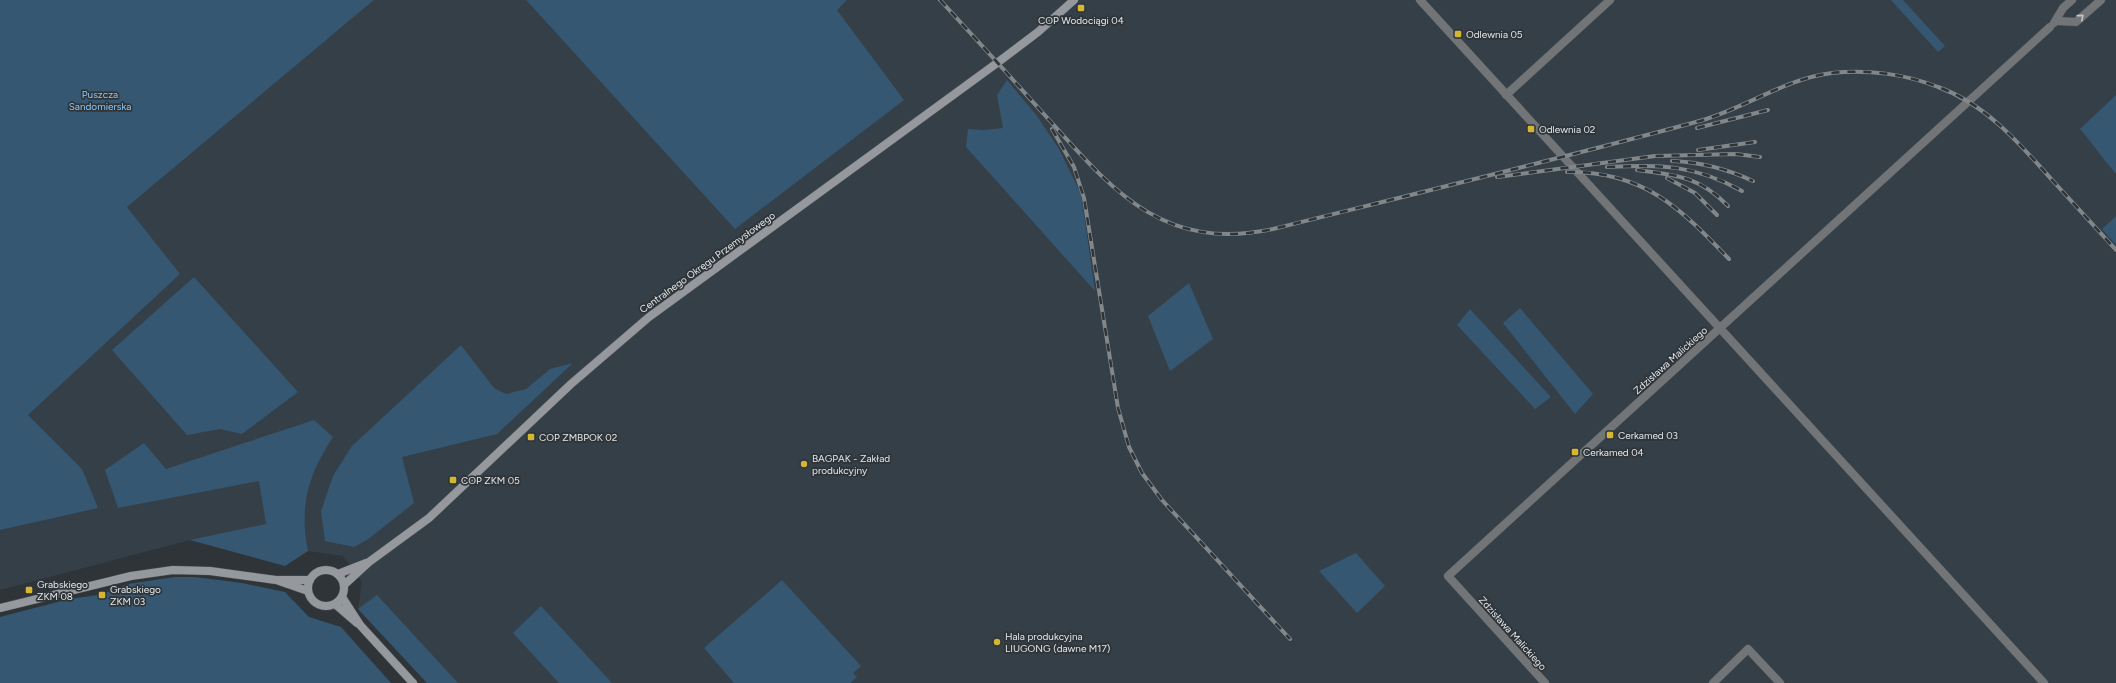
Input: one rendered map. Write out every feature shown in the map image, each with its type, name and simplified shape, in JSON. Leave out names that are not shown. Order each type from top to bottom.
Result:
[{"type":"street","name":"Centralnego Okręgu Przemysłowego","points":[[369,562],[429,518],[571,384],[649,317],[997,63],[1038,32],[1074,0]]},
{"type":"street","name":"Zdzisława Malickiego","points":[[1420,0],[1720,328],[1448,576],[1545,683]]},
{"type":"street","points":[[1506,95],[1610,0]]},
{"type":"street","points":[[2044,683],[1720,328],[2054,24],[2063,8],[2072,0]]},
{"type":"street","points":[[2054,24],[2076,22],[2101,0]]},
{"type":"street","points":[[338,574],[369,562]]},
{"type":"street","points":[[344,585],[338,574],[328,570],[323,570],[317,572],[310,580],[308,591],[313,601],[318,604],[329,606],[335,604],[342,597],[344,585],[369,562]]},
{"type":"street","points":[[0,608],[150,572],[193,570],[276,580],[310,580]]},
{"type":"street","points":[[276,580],[308,591]]},
{"type":"street","points":[[342,597],[360,625]]},
{"type":"street","points":[[335,604],[360,625],[413,683]]},
{"type":"street","points":[[1713,683],[1748,649],[1780,683]]},
{"type":"shaded area","points":[[374,0],[526,0],[735,228],[836,10],[847,0],[2116,0],[2116,683],[427,683],[358,609],[362,582],[343,556],[308,551],[285,566],[190,540],[0,590],[0,415],[127,207]]},
{"type":"green space","name":"Puszcza Sandomierska","points":[[0,0],[374,0],[127,207],[180,274],[28,415],[82,469],[98,508],[0,530]]},
{"type":"green space","points":[[526,0],[847,0],[837,10],[904,100],[735,229]]},
{"type":"green space","points":[[1891,0],[1903,0],[1945,46],[1938,52]]},
{"type":"green space","points":[[1007,80],[1037,116],[1059,149],[1081,194],[1095,291],[966,147],[968,129],[984,130],[1003,128],[997,95]]},
{"type":"green space","points":[[2116,95],[2116,174],[2080,129]]},
{"type":"green space","points":[[2116,216],[2116,245],[2102,229]]},
{"type":"green space","points":[[194,277],[298,392],[242,434],[220,429],[187,435],[112,350]]},
{"type":"green space","points":[[1189,283],[1213,339],[1170,371],[1148,316]]},
{"type":"green space","points":[[1520,308],[1593,394],[1575,414],[1503,323]]},
{"type":"green space","points":[[1470,309],[1551,397],[1535,409],[1457,325]]},
{"type":"green space","points":[[461,345],[494,388],[506,394],[526,389],[550,369],[573,363],[497,434],[402,457],[414,503],[367,540],[354,547],[325,541],[321,511],[333,476],[352,446]]},
{"type":"green space","points":[[314,420],[333,437],[317,465],[308,491],[305,505],[305,535],[308,551],[285,566],[190,540],[266,524],[259,481],[118,508],[105,470],[144,443],[166,469]]},
{"type":"green space","points":[[1356,553],[1385,586],[1357,613],[1319,571]]},
{"type":"green space","points":[[174,577],[195,577],[242,583],[285,592],[309,617],[341,627],[391,683],[0,683],[0,617],[69,599],[98,595],[99,597],[128,584]]},
{"type":"green space","points":[[782,580],[861,666],[853,673],[857,677],[850,683],[734,683],[704,648]]},
{"type":"green space","points":[[377,595],[458,683],[427,683],[358,609]]},
{"type":"green space","points":[[541,606],[612,683],[559,683],[513,633]]},
{"type":"railway","points":[[940,0],[1067,140],[1115,188],[1141,208],[1168,222],[1199,231],[1233,234],[1273,229],[1696,122],[1713,117],[1780,88],[1814,76],[1845,72],[1872,72],[1899,76],[1938,87],[1955,94],[1987,114],[2015,139],[2116,250]]},
{"type":"railway","points":[[1697,128],[1768,110]]},
{"type":"railway","points":[[1052,129],[1074,167],[1084,198],[1118,408],[1129,447],[1142,473],[1162,500],[1290,639]]},
{"type":"railway","points":[[1698,150],[1755,142]]},
{"type":"railway","points":[[1497,177],[1655,156],[1736,154],[1760,157]]},
{"type":"railway","points":[[1672,161],[1714,167],[1753,181]]},
{"type":"railway","points":[[1607,167],[1644,166],[1677,168],[1708,176],[1742,191]]},
{"type":"railway","points":[[1637,170],[1675,176],[1697,183],[1707,188],[1728,206]]},
{"type":"railway","points":[[1567,172],[1594,173],[1618,178],[1639,186],[1658,196],[1677,209],[1694,224],[1729,259]]},
{"type":"railway","points":[[1667,178],[1695,193],[1717,215]]},
{"type":"place","name":"COP Wodociągi 04","points":[[1081,8]]},
{"type":"place","name":"Odlewnia 05","points":[[1458,34]]},
{"type":"place","name":"Odlewnia 02","points":[[1531,129]]},
{"type":"place","name":"Cerkamed 03","points":[[1610,435]]},
{"type":"place","name":"COP ZMBPOK 02","points":[[531,437]]},
{"type":"place","name":"Cerkamed 04","points":[[1575,452]]},
{"type":"place","name":"BAGPAK - Zakład produkcyjny","points":[[804,464]]},
{"type":"place","name":"COP ZKM 05","points":[[453,480]]},
{"type":"place","name":"Grabskiego ZKM 08","points":[[29,590]]},
{"type":"place","name":"Grabskiego ZKM 03","points":[[102,595]]},
{"type":"place","name":"Hala produkcyjna LIUGONG (dawne M17)","points":[[997,642]]}]
